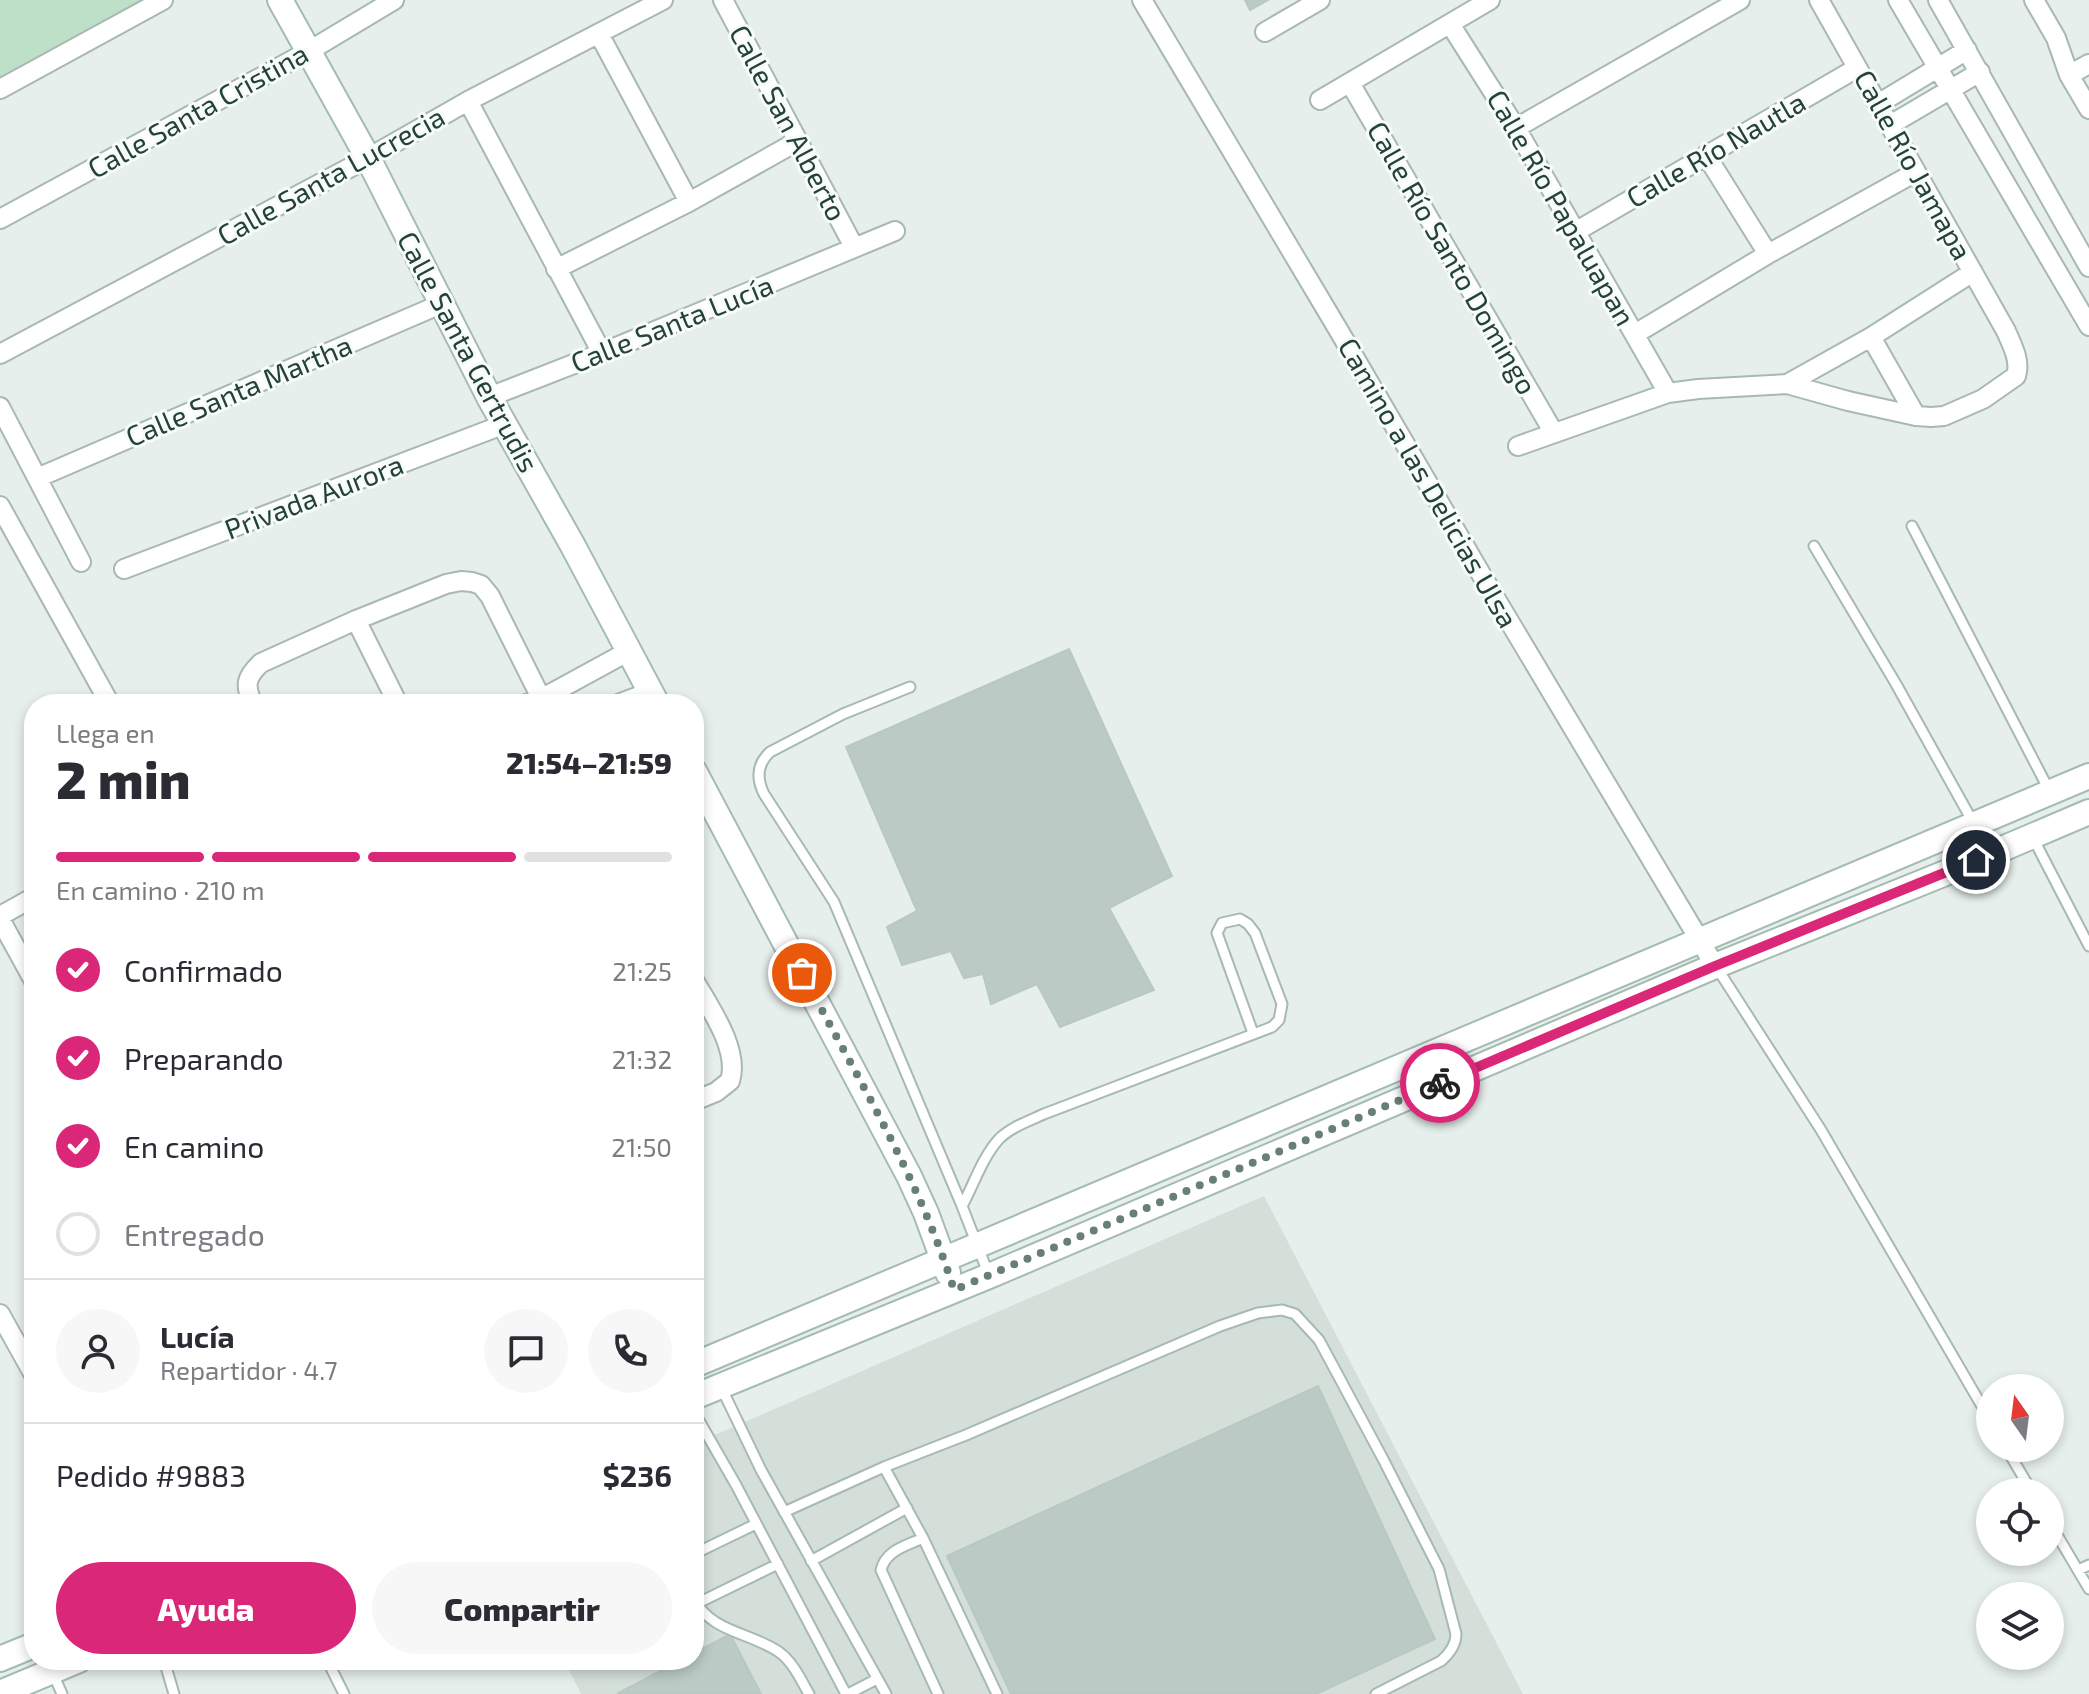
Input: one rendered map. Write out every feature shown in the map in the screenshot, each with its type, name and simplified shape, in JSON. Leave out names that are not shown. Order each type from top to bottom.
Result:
[{"type":"main road","name":"Calle Santa Gertrudis","points":[[280,0],[368,158],[489,397],[651,694]]},
{"type":"main road","points":[[704,1361],[2089,776]]},
{"type":"main road","points":[[704,790],[909,1176],[954,1290]]},
{"type":"main road","points":[[704,1393],[989,1276],[1715,966],[2089,812]]},
{"type":"main road","points":[[0,1659],[24,1649]]},
{"type":"main road","points":[[0,1693],[52,1671]]},
{"type":"street","points":[[0,89],[163,0]]},
{"type":"street","name":"Calle Santa Cristina","points":[[0,219],[309,51],[393,0]]},
{"type":"street","name":"Calle Santa Lucrecia","points":[[0,354],[368,158],[468,101],[663,0]]},
{"type":"street","name":"Calle San Alberto","points":[[723,0],[854,247]]},
{"type":"street","name":"Camino a las Delicias Ulsa","points":[[1142,0],[1715,966]]},
{"type":"street","points":[[1265,32],[1320,0]]},
{"type":"street","points":[[1320,100],[1490,0]]},
{"type":"street","points":[[1516,128],[1740,0]]},
{"type":"street","name":"Calle Río Jamapa","points":[[1787,384],[1916,416],[1944,416],[1983,399],[2018,373],[2014,348],[2006,331],[1819,0]]},
{"type":"street","points":[[1898,0],[2089,326]]},
{"type":"street","points":[[1938,0],[2089,267]]},
{"type":"street","points":[[2034,0],[2056,38],[2069,75],[2089,109]]},
{"type":"street","name":"Calle Río Papaluapan","points":[[1450,24],[1516,128],[1668,393]]},
{"type":"street","points":[[599,34],[689,202]]},
{"type":"street","points":[[1878,104],[1967,50]]},
{"type":"street","points":[[2069,75],[2089,64]]},
{"type":"street","name":"Calle Río Nautla","points":[[1575,232],[1857,68]]},
{"type":"street","points":[[1890,125],[1980,72]]},
{"type":"street","name":"Calle Río Santo Domingo","points":[[1350,83],[1554,433]]},
{"type":"street","points":[[468,101],[602,353]]},
{"type":"street","points":[[556,269],[689,202],[798,141]]},
{"type":"street","points":[[1706,155],[1768,254]]},
{"type":"street","points":[[1635,334],[1768,254],[1916,172]]},
{"type":"street","name":"Calle Santa Lucía","points":[[489,397],[895,231]]},
{"type":"street","points":[[1518,446],[1668,393],[1787,384],[1871,337],[1973,272]]},
{"type":"street","name":"Calle Santa Martha","points":[[37,478],[441,304]]},
{"type":"street","points":[[1871,337],[1916,416]]},
{"type":"street","points":[[0,407],[81,562]]},
{"type":"street","name":"Privada Aurora","points":[[124,569],[505,424]]},
{"type":"street","points":[[0,506],[104,694]]},
{"type":"street","points":[[249,694],[249,678],[261,663],[356,620],[461,581],[481,585],[490,596],[533,694]]},
{"type":"street","points":[[356,620],[393,694]]},
{"type":"street","points":[[551,694],[629,651]]},
{"type":"street","points":[[24,903],[0,917],[24,962]]},
{"type":"street","points":[[704,999],[728,1043],[732,1061],[730,1081],[704,1097]]},
{"type":"street","points":[[0,1314],[24,1357]]},
{"type":"lane","points":[[1912,526],[2050,792]]},
{"type":"lane","points":[[1814,546],[1974,824]]},
{"type":"lane","points":[[910,687],[843,714],[770,752],[760,765],[759,782],[834,902],[989,1276]]},
{"type":"lane","points":[[2032,836],[2089,946]]},
{"type":"lane","points":[[962,1206],[984,1160],[1001,1138],[1019,1125],[1272,1027],[1279,1020],[1282,1004],[1255,933],[1243,920],[1229,920],[1218,928],[1218,939],[1253,1033]]},
{"type":"lane","points":[[1715,966],[1821,1130],[1976,1396]]},
{"type":"lane","points":[[784,1512],[1220,1326],[1282,1310],[1303,1320],[1319,1340],[1383,1459],[1439,1569],[1456,1634],[1449,1654],[1441,1661],[1376,1694]]},
{"type":"lane","points":[[720,1386],[761,1470],[886,1694]]},
{"type":"lane","points":[[704,1430],[847,1694],[877,1679]]},
{"type":"lane","points":[[884,1467],[923,1538],[997,1694]]},
{"type":"lane","points":[[811,1561],[907,1508]]},
{"type":"lane","points":[[704,1549],[756,1524]]},
{"type":"lane","points":[[923,1538],[890,1553],[881,1570],[938,1694]]},
{"type":"lane","points":[[2064,1546],[2089,1589]]},
{"type":"lane","points":[[704,1599],[778,1564]]},
{"type":"lane","points":[[2078,1570],[2089,1565]]},
{"type":"lane","points":[[704,1614],[712,1622],[778,1651],[788,1659],[809,1694]]},
{"type":"lane","points":[[167,1670],[174,1694]]},
{"type":"lane","points":[[332,1670],[344,1694]]},
{"type":"lane","points":[[52,1671],[62,1694]]},
{"type":"shaded area","points":[[1264,1196],[1523,1694],[581,1694],[569,1670],[704,1670],[704,1440]]},
{"type":"green space","points":[[0,0],[146,0],[0,79]]},
{"type":"building","points":[[1245,0],[1268,0],[1250,10]]},
{"type":"building","points":[[1069,649],[1172,876],[1109,908],[1154,990],[1060,1027],[1037,984],[991,1004],[983,974],[964,978],[951,951],[902,965],[887,927],[917,911],[846,747]]},
{"type":"building","points":[[1318,1386],[1435,1639],[1316,1694],[1011,1694],[947,1556]]},
{"type":"building","points":[[730,1634],[761,1694],[617,1694],[662,1670],[704,1670],[704,1648]]},
{"type":"way so far","points":[[802,973],[909,1176],[954,1290],[1440,1083]]},
{"type":"route","points":[[1440,1083],[1976,860]]}]
